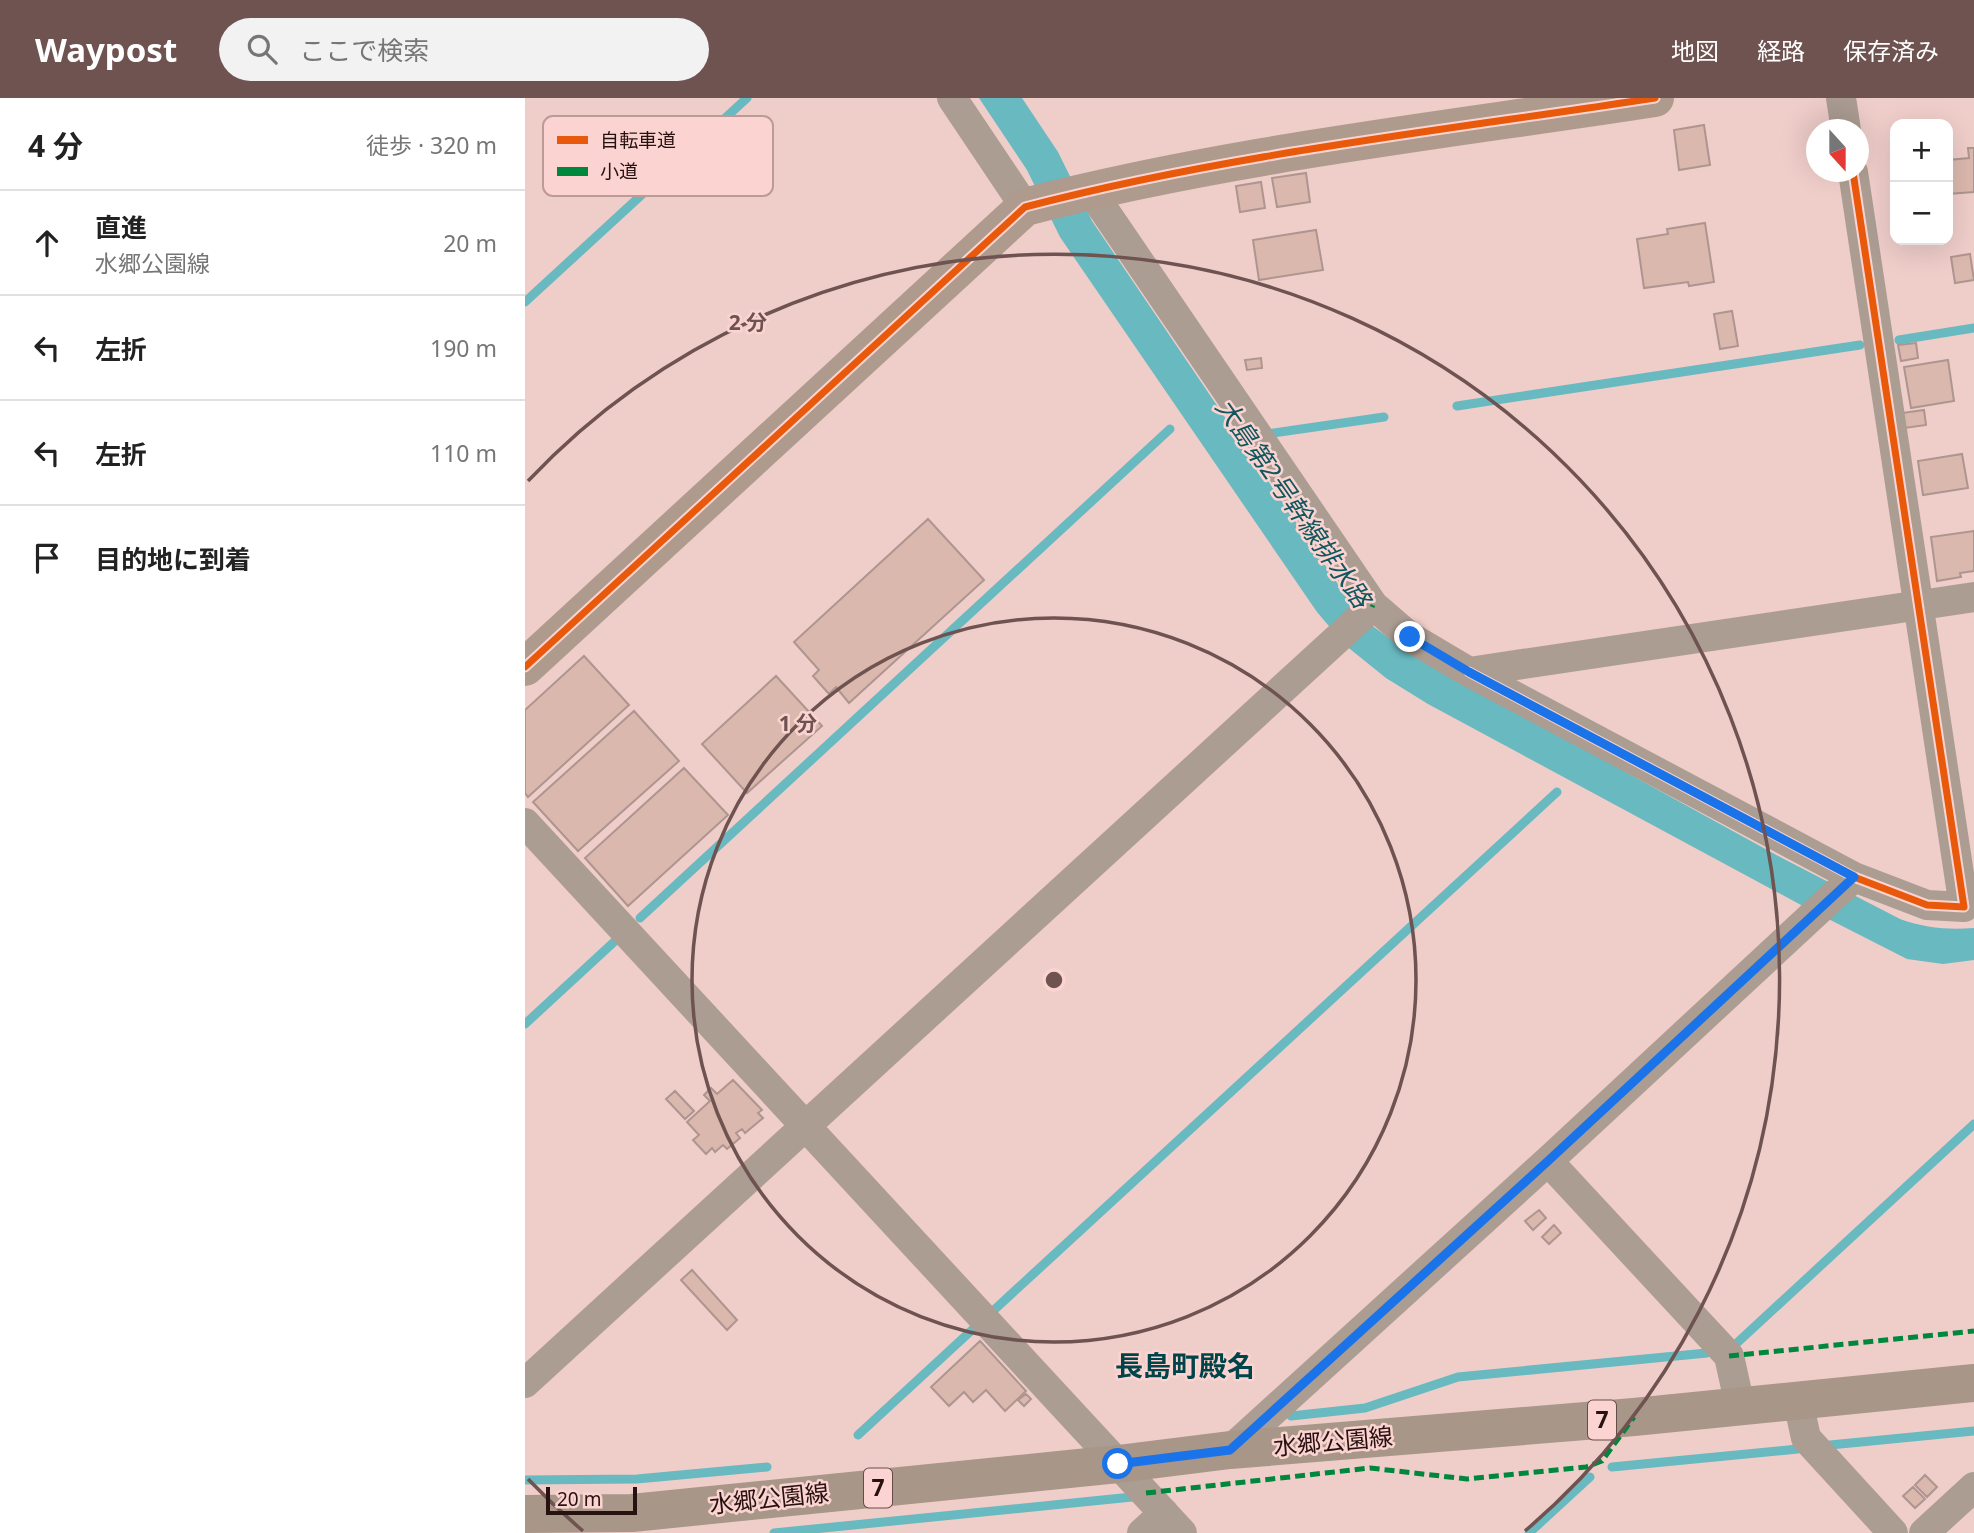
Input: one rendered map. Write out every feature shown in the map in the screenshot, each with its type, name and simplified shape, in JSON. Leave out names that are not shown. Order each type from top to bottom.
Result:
[{"type":"main road","name":"水郷公園線","points":[[525,1514],[632,1513],[1118,1464],[1230,1450],[1620,1418],[1974,1383]]},
{"type":"street","points":[[952,98],[1030,206]]},
{"type":"street","points":[[525,667],[1030,206],[1091,191],[1267,157],[1655,98]]},
{"type":"street","points":[[1842,98],[1845,119]]},
{"type":"street","points":[[1091,191],[1373,606],[1410,637],[1469,672],[1852,879],[1927,905],[1964,907],[1855,182]]},
{"type":"street","points":[[1469,672],[1974,597]]},
{"type":"street","points":[[525,1383],[1371,607]]},
{"type":"street","points":[[525,823],[1173,1523],[1142,1533]]},
{"type":"street","points":[[1230,1450],[1548,1161],[1852,879]]},
{"type":"street","points":[[1548,1161],[1729,1356],[1740,1406]]},
{"type":"street","points":[[1798,1401],[1806,1438],[1893,1533]]},
{"type":"street","points":[[1924,1533],[1974,1487]]},
{"type":"water","points":[[979,98],[1022,98],[1058,152],[1092,221],[1346,596],[1374,627],[1411,654],[1782,858],[1900,919],[1937,928],[1974,928],[1974,960],[1943,964],[1907,959],[1801,905],[1428,704],[1386,678],[1345,645],[1317,612],[1060,237],[1027,170]]},
{"type":"building","points":[[1704,125],[1710,165],[1679,170],[1674,130]]},
{"type":"building","points":[[1968,148],[1974,148],[1974,192],[1953,194],[1953,160],[1969,158]]},
{"type":"building","points":[[1306,173],[1310,202],[1277,207],[1272,178]]},
{"type":"building","points":[[1261,182],[1265,208],[1240,212],[1236,186]]},
{"type":"building","points":[[1705,223],[1714,282],[1689,286],[1688,282],[1644,288],[1637,239],[1668,234],[1667,229]]},
{"type":"building","points":[[1316,230],[1323,270],[1259,280],[1253,240]]},
{"type":"building","points":[[1970,254],[1974,280],[1955,283],[1951,257]]},
{"type":"building","points":[[1732,311],[1738,346],[1720,349],[1714,314]]},
{"type":"building","points":[[1916,343],[1918,358],[1901,361],[1898,345]]},
{"type":"building","points":[[1261,358],[1262,368],[1247,370],[1245,360]]},
{"type":"building","points":[[1948,360],[1954,401],[1911,408],[1904,367]]},
{"type":"building","points":[[1924,410],[1926,425],[1905,428],[1902,413]]},
{"type":"building","points":[[1962,454],[1968,488],[1923,495],[1918,461]]},
{"type":"building","points":[[928,519],[984,580],[849,703],[836,687],[829,694],[813,676],[819,670],[794,642]]},
{"type":"building","points":[[1974,531],[1974,571],[1960,573],[1961,577],[1937,581],[1931,537]]},
{"type":"building","points":[[584,656],[629,705],[528,797],[525,793],[525,710]]},
{"type":"building","points":[[776,676],[822,726],[747,793],[702,744]]},
{"type":"building","points":[[634,711],[679,761],[578,851],[533,802]]},
{"type":"building","points":[[684,768],[728,815],[628,906],[585,858]]},
{"type":"building","points":[[733,1080],[762,1110],[758,1113],[763,1118],[745,1133],[742,1129],[736,1133],[740,1138],[727,1149],[723,1145],[715,1152],[712,1148],[706,1154],[693,1140],[699,1135],[687,1122],[710,1101],[704,1095],[711,1088],[717,1094]]},
{"type":"building","points":[[675,1091],[694,1111],[685,1119],[666,1099]]},
{"type":"building","points":[[1539,1210],[1546,1218],[1533,1230],[1525,1221]]},
{"type":"building","points":[[1554,1225],[1561,1233],[1549,1244],[1542,1237]]},
{"type":"building","points":[[692,1270],[737,1320],[727,1330],[681,1280]]},
{"type":"building","points":[[980,1341],[1026,1391],[1005,1411],[986,1390],[973,1402],[964,1392],[949,1406],[931,1387]]},
{"type":"building","points":[[1026,1394],[1031,1399],[1024,1406],[1018,1400]]},
{"type":"building","points":[[1925,1475],[1937,1487],[1927,1497],[1915,1485]]},
{"type":"building","points":[[1913,1487],[1925,1499],[1915,1508],[1903,1496]]},
{"type":"waterway","points":[[727,116],[747,98]]},
{"type":"waterway","points":[[525,302],[640,196]]},
{"type":"waterway","points":[[1899,340],[1974,328]]},
{"type":"waterway","points":[[1457,406],[1860,345]]},
{"type":"waterway","name":"大島第2号幹線排水路","points":[[1267,434],[1384,417]]},
{"type":"waterway","points":[[640,918],[1170,429]]},
{"type":"waterway","points":[[994,1310],[1557,792]]},
{"type":"waterway","points":[[525,1024],[615,941]]},
{"type":"waterway","points":[[1738,1342],[1974,1124]]},
{"type":"waterway","points":[[858,1435],[973,1329]]},
{"type":"waterway","points":[[1291,1416],[1365,1408],[1458,1377],[1707,1353]]},
{"type":"waterway","points":[[1830,1445],[1974,1431]]},
{"type":"waterway","points":[[1612,1467],[1798,1449]]},
{"type":"waterway","points":[[525,1480],[637,1479],[767,1467]]},
{"type":"waterway","points":[[1529,1533],[1590,1477]]},
{"type":"waterway","points":[[774,1533],[1132,1497]]},
{"type":"marked path","points":[[1729,1356],[1974,1331]]},
{"type":"marked path","points":[[1146,1493],[1370,1468],[1467,1479],[1586,1467],[1602,1461],[1634,1417]]},
{"type":"cycle path","points":[[525,667],[1025,207],[1102,188],[1259,158],[1655,98]]},
{"type":"cycle path","points":[[1469,672],[1854,877],[1927,905],[1964,907],[1855,182]]},
{"type":"district","name":"長島町殿名","points":[[1185,1366]]},
{"type":"route","points":[[1118,1464],[1230,1450],[1548,1161],[1854,877],[1469,672],[1410,637]]}]
